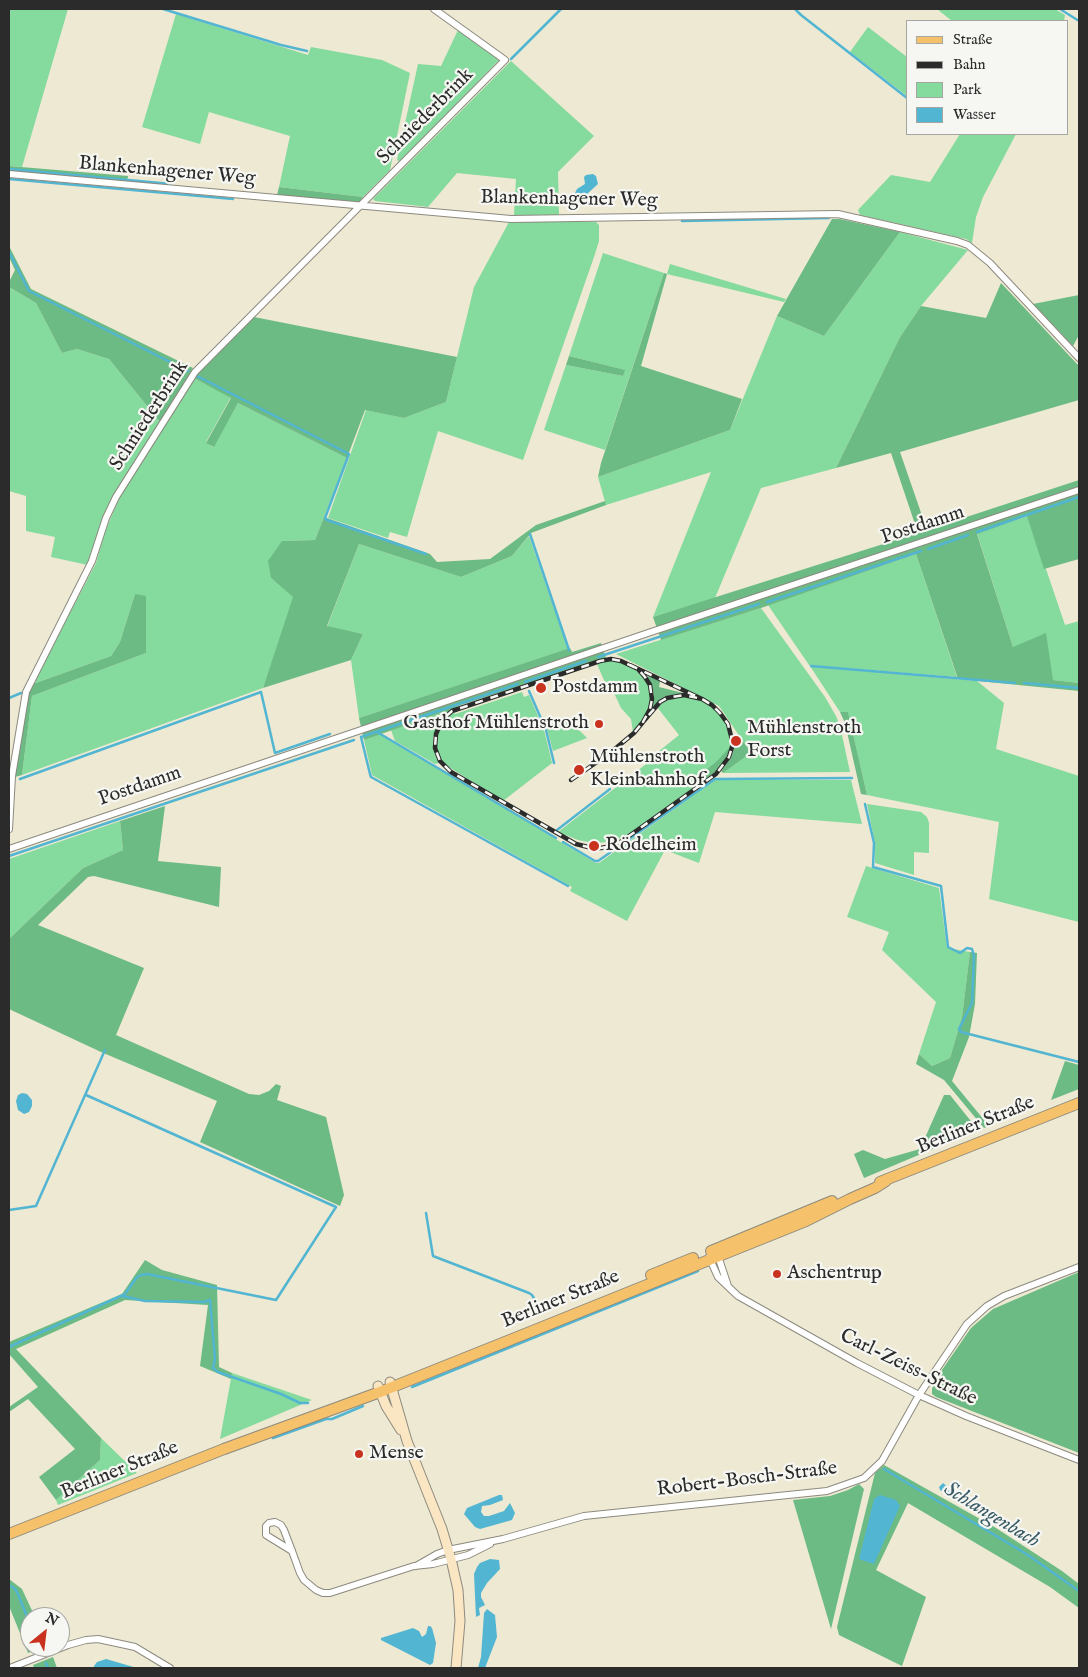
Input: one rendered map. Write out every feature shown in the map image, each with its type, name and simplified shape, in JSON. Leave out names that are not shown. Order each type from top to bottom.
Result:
[{"type":"main road","name":"Berliner Straße","points":[[9,1534],[379,1389],[713,1254],[873,1184],[886,1181],[1079,1103]]},
{"type":"main road","points":[[391,1384],[407,1441],[448,1550],[458,1590],[460,1621],[456,1668]]},
{"type":"main road","points":[[379,1389],[386,1406],[407,1441]]},
{"type":"street","name":"Schniederbrink","points":[[9,829],[12,776],[26,692],[92,561],[106,518],[116,497],[194,372],[505,60],[434,9]]},
{"type":"street","name":"Blankenhagener Weg","points":[[9,174],[511,219],[828,214],[846,216],[968,245],[990,263],[1079,358]]},
{"type":"street","name":"Postdamm","points":[[9,848],[1079,490]]},
{"type":"street","name":"Carl-Zeiss-Straße","points":[[713,1254],[730,1289],[744,1300],[919,1395],[973,1419],[1079,1460]]},
{"type":"street","name":"Robert-Bosch-Straße","points":[[416,1566],[448,1550],[503,1539],[593,1514],[827,1491],[864,1478],[882,1461],[919,1395],[966,1324],[987,1306],[1004,1296],[1079,1267]]},
{"type":"street","points":[[292,1551],[266,1535],[266,1526],[269,1523],[275,1522],[281,1525],[292,1551],[300,1574],[309,1586],[323,1593],[343,1590],[416,1566]]},
{"type":"street","name":"Robert-Bosch-Straße","points":[[416,1566],[433,1564],[468,1555],[503,1539]]},
{"type":"street","points":[[10,1668],[68,1645],[98,1639],[135,1648],[170,1668]]},
{"type":"green space","points":[[9,9],[68,9],[22,167],[9,166]]},
{"type":"green space","points":[[937,9],[1055,9],[1065,15],[1064,20],[951,20]]},
{"type":"green space","points":[[176,14],[308,55],[311,47],[382,60],[410,73],[390,170],[363,197],[279,187],[290,136],[209,112],[200,144],[142,127]]},
{"type":"green space","points":[[868,27],[906,56],[906,95],[850,52]]},
{"type":"green space","points":[[458,30],[499,60],[400,162],[397,160],[418,64],[441,66]]},
{"type":"green space","points":[[511,61],[594,136],[558,172],[559,215],[514,215],[516,179],[457,173],[428,207],[375,201],[373,199]]},
{"type":"green space","points":[[959,135],[1015,135],[983,197],[976,217],[972,243],[966,239],[860,215],[858,210],[891,175],[930,182]]},
{"type":"green space","points":[[9,166],[128,176],[127,182],[9,171]]},
{"type":"green space","points":[[279,187],[363,197],[359,202],[277,195]]},
{"type":"green space","points":[[832,219],[840,219],[900,232],[824,336],[777,316]]},
{"type":"green space","points":[[509,222],[596,222],[599,225],[599,241],[594,257],[523,460],[438,431],[407,537],[390,532],[388,538],[328,518],[366,410],[404,418],[446,402],[474,287]]},
{"type":"green space","points":[[900,232],[968,250],[921,306],[900,337],[836,468],[761,488],[715,598],[653,617],[711,472],[606,505],[598,477],[730,430],[777,316],[824,336]]},
{"type":"green space","points":[[9,246],[31,289],[193,368],[160,422],[109,359],[77,349],[62,353],[36,303],[9,287],[9,282],[15,270],[9,257]]},
{"type":"green space","points":[[603,253],[664,273],[605,450],[544,430],[566,365],[623,376],[624,370],[569,356]]},
{"type":"green space","points":[[670,264],[786,299],[784,302],[667,274]]},
{"type":"green space","points":[[664,273],[667,274],[641,366],[742,399],[730,430],[598,477],[601,463]]},
{"type":"green space","points":[[1001,283],[1079,366],[1079,400],[900,452],[927,530],[1079,480],[1079,559],[1044,569],[1027,516],[977,534],[1013,647],[1046,633],[1053,680],[1079,683],[1079,691],[958,679],[916,554],[761,608],[661,640],[653,617],[918,533],[891,453],[836,468],[900,337],[921,306],[986,318]]},
{"type":"green space","points":[[9,287],[36,303],[62,353],[77,349],[109,359],[160,422],[114,495],[88,565],[51,557],[55,537],[26,531],[26,496],[9,491]]},
{"type":"green space","points":[[1079,295],[1079,335],[1073,346],[1033,304]]},
{"type":"green space","points":[[254,317],[457,357],[446,402],[404,418],[365,410],[347,458],[238,403],[214,447],[206,443],[231,398],[194,378]]},
{"type":"green space","points":[[569,356],[625,370],[623,376],[566,365]]},
{"type":"green space","points":[[194,378],[231,397],[206,442],[213,447],[238,403],[347,458],[315,540],[282,541],[271,578],[294,597],[263,688],[22,775],[32,696],[146,653],[135,594],[120,642],[111,656],[33,684],[96,563],[105,531],[119,499]]},
{"type":"green space","points":[[605,501],[606,505],[531,533],[512,556],[461,577],[359,544],[327,626],[363,634],[351,660],[263,688],[293,597],[271,578],[268,561],[282,541],[315,540],[324,517],[430,554],[437,562],[490,559],[536,525]]},
{"type":"green space","points":[[1028,516],[1065,625],[1079,621],[1079,683],[1053,680],[1013,647],[977,533]]},
{"type":"green space","points":[[529,536],[568,649],[359,718],[351,660],[363,634],[327,627],[359,544],[461,577],[512,556]]},
{"type":"green space","points":[[916,554],[957,677],[809,665],[768,605]]},
{"type":"green space","points":[[135,594],[146,596],[146,653],[32,696],[22,775],[15,777],[28,693],[33,684],[111,656],[120,642]]},
{"type":"green space","points":[[761,608],[825,697],[836,716],[850,772],[723,773],[751,753],[719,706],[616,654]]},
{"type":"green space","points":[[601,643],[606,658],[458,706],[444,716],[441,713],[364,740],[359,718],[570,648],[572,652]]},
{"type":"green space","points":[[616,661],[630,666],[641,674],[649,686],[651,694],[650,705],[641,724],[633,732],[631,719],[621,708],[614,693],[610,694],[597,664]]},
{"type":"green space","points":[[810,666],[977,681],[1004,703],[996,749],[1079,776],[1079,922],[989,899],[999,822],[867,795],[848,713],[840,712]]},
{"type":"green space","points":[[649,676],[660,681],[659,687],[687,694],[667,696],[659,701],[651,710],[654,694],[647,677]]},
{"type":"green space","points":[[522,692],[524,697],[529,695],[544,730],[552,763],[503,801],[444,764],[437,751],[436,739],[444,721],[454,711],[455,714]]},
{"type":"green space","points":[[678,696],[693,697],[717,711],[724,720],[731,736],[732,745],[728,751],[692,785],[694,788],[630,834],[611,842],[593,843],[578,840],[558,832],[654,758],[653,756],[679,735],[657,707],[668,699]]},
{"type":"green space","points":[[840,712],[848,712],[867,795],[861,794],[845,723]]},
{"type":"green space","points":[[441,713],[444,716],[436,728],[433,738],[439,763],[435,764],[395,741],[391,730]]},
{"type":"green space","points":[[567,718],[587,738],[553,751],[546,725]]},
{"type":"green space","points":[[379,734],[596,863],[599,863],[715,780],[851,780],[862,824],[715,812],[699,863],[665,850],[627,921],[570,891],[572,887],[372,775],[364,740]]},
{"type":"green space","points":[[738,734],[751,753],[723,773],[721,771],[731,758],[735,746],[740,745],[736,736]]},
{"type":"green space","points":[[732,745],[730,753],[719,769],[694,788],[692,785],[700,775]]},
{"type":"green space","points":[[867,804],[921,812],[927,817],[929,823],[929,853],[914,852],[914,875],[875,863],[875,843]]},
{"type":"green space","points":[[165,806],[158,861],[221,867],[219,907],[94,876],[88,877],[38,925],[144,968],[116,1035],[249,1094],[259,1095],[269,1091],[276,1084],[281,1086],[277,1100],[326,1117],[344,1195],[340,1206],[200,1142],[217,1101],[101,1052],[9,1009],[9,939],[83,868],[123,850],[120,821]]},
{"type":"green space","points":[[120,821],[123,850],[83,868],[9,939],[9,859]]},
{"type":"green space","points":[[866,866],[939,888],[947,948],[970,952],[962,1017],[950,1058],[932,1066],[919,1054],[936,1002],[882,950],[889,932],[847,917]]},
{"type":"green space","points":[[970,952],[977,953],[975,1004],[969,1037],[952,1081],[989,1126],[984,1128],[944,1080],[916,1064],[919,1054],[932,1066],[950,1058],[962,1017]]},
{"type":"green space","points":[[1065,1061],[1079,1065],[1079,1089],[1051,1100]]},
{"type":"green space","points":[[944,1095],[950,1095],[978,1130],[864,1178],[854,1154],[863,1150],[885,1159],[920,1149]]},
{"type":"green space","points":[[145,1260],[162,1270],[217,1285],[219,1367],[232,1373],[231,1379],[200,1366],[208,1305],[125,1300],[16,1349],[101,1438],[100,1460],[56,1500],[39,1477],[75,1449],[28,1399],[9,1412],[9,1407],[38,1387],[9,1354],[9,1342],[122,1294]]},
{"type":"green space","points":[[1079,1272],[1079,1453],[932,1394],[935,1380],[971,1328],[993,1309]]},
{"type":"green space","points":[[232,1373],[312,1400],[220,1439]]},
{"type":"green space","points":[[101,1438],[137,1473],[58,1505],[56,1500],[100,1460]]},
{"type":"green space","points":[[884,1465],[996,1528],[1062,1571],[1079,1584],[1079,1608],[1050,1587],[908,1503],[876,1570],[926,1597],[902,1666],[839,1635],[837,1627],[875,1473]]},
{"type":"green space","points":[[859,1484],[864,1489],[831,1629],[793,1500],[830,1496]]},
{"type":"green space","points":[[9,1579],[22,1589],[30,1607],[20,1607],[20,1633],[9,1606]]},
{"type":"green space","points":[[53,1657],[57,1668],[34,1668],[33,1665]]},
{"type":"water","points":[[593,174],[596,176],[598,184],[587,194],[584,200],[579,200],[575,193],[577,189],[585,184],[584,177],[586,175]]},
{"type":"water","points":[[22,1093],[27,1094],[32,1100],[29,1112],[24,1114],[18,1110],[16,1101],[18,1095]]},
{"type":"water","points":[[943,1483],[951,1490],[957,1492],[957,1497],[952,1497],[940,1490],[939,1487]]},
{"type":"water","points":[[502,1495],[503,1500],[482,1506],[481,1512],[484,1516],[489,1516],[504,1511],[510,1503],[515,1513],[512,1520],[480,1529],[475,1527],[464,1514],[467,1508]]},
{"type":"water","points":[[880,1495],[896,1500],[900,1506],[874,1564],[859,1559],[874,1499]]},
{"type":"water","points":[[490,1559],[499,1560],[500,1569],[487,1583],[481,1593],[485,1605],[479,1608],[480,1615],[476,1617],[474,1574],[480,1563]]},
{"type":"water","points":[[487,1609],[495,1615],[497,1637],[485,1668],[478,1668],[481,1657],[484,1613]]},
{"type":"water","points":[[428,1626],[432,1628],[436,1643],[433,1663],[430,1665],[381,1640],[381,1638],[413,1628],[419,1631],[422,1637],[426,1634]]},
{"type":"water","points":[[106,1659],[137,1668],[94,1668],[97,1662]]},
{"type":"waterway","points":[[163,9],[281,45],[307,51]]},
{"type":"waterway","points":[[511,59],[561,9]]},
{"type":"waterway","points":[[795,9],[906,97]]},
{"type":"waterway","points":[[1060,9],[1079,21]]},
{"type":"waterway","points":[[9,169],[171,184]]},
{"type":"waterway","points":[[9,179],[233,199]]},
{"type":"waterway","points":[[682,221],[829,218]]},
{"type":"waterway","points":[[9,252],[29,291],[188,371]]},
{"type":"waterway","points":[[197,376],[349,454],[325,518],[327,520],[426,554]]},
{"type":"waterway","points":[[977,532],[1079,497]]},
{"type":"waterway","points":[[530,534],[569,650]]},
{"type":"waterway","points":[[928,549],[968,535]]},
{"type":"waterway","points":[[767,602],[921,551]]},
{"type":"waterway","points":[[598,657],[759,604]]},
{"type":"waterway","points":[[525,682],[586,661]]},
{"type":"waterway","points":[[811,666],[1015,683]]},
{"type":"waterway","points":[[1024,683],[1079,688]]},
{"type":"waterway","points":[[518,684],[361,737],[370,774],[371,777],[568,886]]},
{"type":"waterway","points":[[529,691],[546,730],[554,763]]},
{"type":"waterway","points":[[20,779],[261,692],[275,753],[330,734]]},
{"type":"waterway","points":[[9,698],[21,693]]},
{"type":"waterway","points":[[377,732],[556,838]]},
{"type":"waterway","points":[[9,856],[354,740]]},
{"type":"waterway","points":[[563,842],[598,861],[715,779],[852,778]]},
{"type":"waterway","points":[[557,830],[610,789]]},
{"type":"waterway","points":[[865,804],[874,843],[873,867],[941,886],[948,947],[960,953],[967,948],[972,949],[974,956],[972,1003],[959,1029],[961,1032],[1079,1062]]},
{"type":"waterway","points":[[9,1210],[36,1206],[105,1050]]},
{"type":"waterway","points":[[9,1347],[125,1294],[137,1277],[141,1275],[147,1274],[276,1300],[336,1207],[86,1095]]},
{"type":"waterway","points":[[426,1213],[433,1256],[529,1293],[537,1303]]},
{"type":"waterway","points":[[412,1387],[698,1271]]},
{"type":"waterway","points":[[122,1296],[145,1301],[204,1302],[210,1300],[215,1359],[213,1368],[218,1372],[281,1394],[300,1403],[308,1403]]},
{"type":"waterway","points":[[273,1438],[326,1419],[332,1419],[363,1406]]},
{"type":"waterway","name":"Schlangenbach","points":[[884,1469],[1028,1555],[1079,1591]]},
{"type":"waterway","name":"Schlangenbach","points":[[9,1585],[15,1589],[23,1607]]},
{"type":"waterway","name":"Schlangenbach","points":[[46,1663],[48,1668]]},
{"type":"railway","points":[[630,665],[702,699],[712,705],[728,724],[733,744],[729,757],[716,774],[622,841],[601,848],[576,844],[451,772],[440,761],[435,748],[436,734],[442,720],[452,711],[600,661],[611,659],[621,661],[638,669],[645,677],[650,685],[652,699],[650,709],[643,722],[660,702],[667,698],[684,695],[702,699]]},
{"type":"railway","points":[[571,780],[610,753],[634,733],[643,722]]},
{"type":"place","name":"Postdamm","points":[[541,688]]},
{"type":"place","name":"Gasthof Mühlenstroth","points":[[599,724]]},
{"type":"place","name":"Mühlenstroth Forst","points":[[736,741]]},
{"type":"place","name":"Mühlenstroth Kleinbahnhof","points":[[579,770]]},
{"type":"place","name":"Rödelheim","points":[[594,846]]},
{"type":"place","name":"Aschentrup","points":[[777,1274]]},
{"type":"place","name":"Mense","points":[[359,1454]]}]
